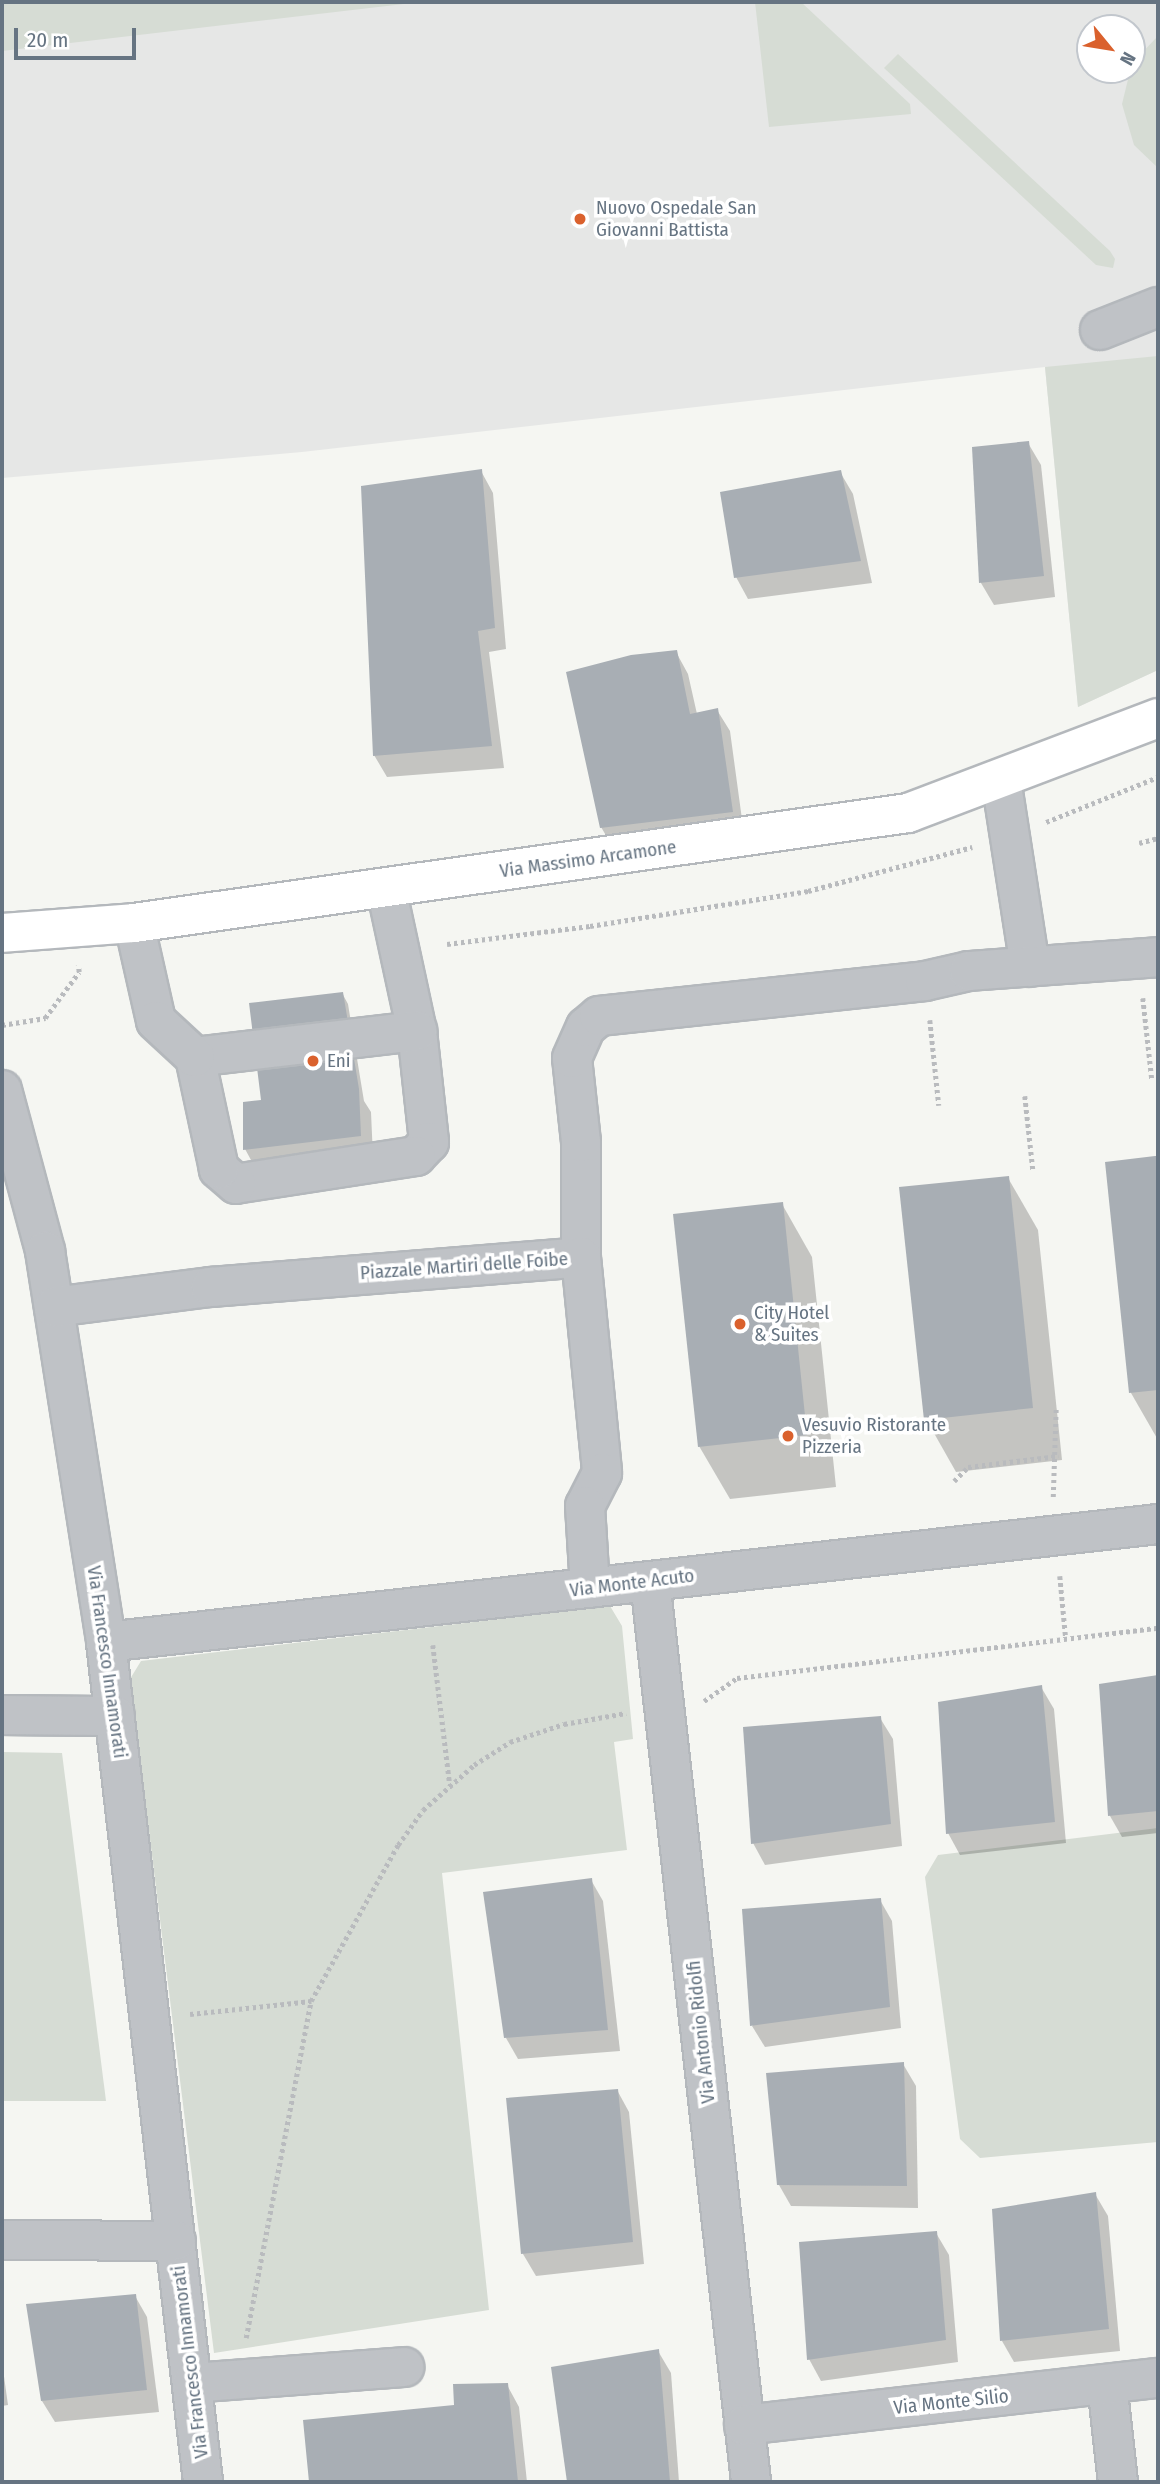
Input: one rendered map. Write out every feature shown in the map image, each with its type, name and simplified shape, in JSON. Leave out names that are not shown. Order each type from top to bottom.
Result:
[{"type":"main road","name":"Via Massimo Arcamone","points":[[2,933],[135,923],[908,813],[1158,718]]},
{"type":"street","points":[[1100,330],[1158,307]]},
{"type":"street","points":[[1001,779],[1030,967]]},
{"type":"street","points":[[135,923],[156,1021],[195,1057],[219,1169],[236,1184],[416,1156],[429,1142],[417,1031],[386,888]]},
{"type":"street","points":[[581,1257],[581,1142],[572,1058],[586,1027],[599,1016],[926,981],[969,971],[1149,958]]},
{"type":"street","points":[[195,1057],[417,1031]]},
{"type":"street","name":"Via Francesco Innamorati","points":[[2,1090],[45,1251],[106,1642],[203,2482]]},
{"type":"street","name":"Piazzale Martiri delle Foibe","points":[[54,1307],[211,1287],[581,1257],[602,1473],[585,1506],[590,1588]]},
{"type":"street","name":"Via Monte Acuto","points":[[106,1642],[1158,1524]]},
{"type":"street","name":"Via Antonio Ridolfi","points":[[650,1581],[751,2482]]},
{"type":"street","points":[[2,1715],[115,1716]]},
{"type":"street","name":"Via Francesco Innamorati","points":[[2,2240],[176,2241]]},
{"type":"street","points":[[192,2383],[404,2367]]},
{"type":"street","name":"Via Monte Silio","points":[[744,2425],[1158,2378]]},
{"type":"street","points":[[1107,2384],[1118,2482]]},
{"type":"path","points":[[447,943],[590,926],[808,891],[1008,838],[1158,777]]},
{"type":"path","points":[[1139,843],[1158,838]]},
{"type":"path","points":[[2,1025],[45,1018],[79,972],[71,927]]},
{"type":"path","points":[[1149,958],[1153,1080]]},
{"type":"path","points":[[926,981],[939,1107]]},
{"type":"path","points":[[1025,1096],[1033,1170]]},
{"type":"path","points":[[954,1481],[968,1467],[1058,1456]]},
{"type":"path","points":[[429,1606],[450,1786]]},
{"type":"path","points":[[239,2379],[311,2001],[398,1844],[423,1810],[450,1786],[510,1742],[564,1724],[704,1701],[737,1678],[1158,1628]]},
{"type":"path","points":[[150,2019],[311,2001]]},
{"type":"shaded area","name":"Nuovo Ospedale San Giovanni Battista","points":[[2,2],[1158,2],[1158,670],[1078,707],[1045,367],[302,452],[2,478]]},
{"type":"shaded area","points":[[2,2],[421,2],[2,51]]},
{"type":"shaded area","points":[[755,2],[801,2],[910,104],[911,114],[769,127]]},
{"type":"shaded area","points":[[1158,36],[1158,168],[1134,145],[1122,104],[1127,84],[1146,84],[1146,48]]},
{"type":"shaded area","points":[[898,54],[1110,251],[1115,259],[1113,268],[1096,265],[884,68]]},
{"type":"shaded area","points":[[1158,356],[1158,670],[1078,707],[1045,367]]},
{"type":"shaded area","points":[[610,1606],[622,1626],[633,1739],[614,1742],[627,1850],[442,1873],[489,2310],[214,2353],[130,1679],[141,1661]]},
{"type":"shaded area","points":[[2,1752],[62,1753],[106,2101],[2,2101]]},
{"type":"shaded area","points":[[1158,1828],[1158,2142],[980,2158],[960,2139],[925,1877],[938,1855]]},
{"type":"building","points":[[1029,441],[1044,576],[979,583],[972,447]]},
{"type":"building","points":[[482,469],[495,628],[478,631],[492,746],[373,756],[361,486]]},
{"type":"building","points":[[841,470],[861,561],[734,578],[720,492]]},
{"type":"building","points":[[677,650],[690,714],[718,708],[733,812],[600,828],[566,672],[631,655]]},
{"type":"building","points":[[343,992],[359,1089],[361,1136],[243,1150],[243,1102],[261,1100],[249,1003]]},
{"type":"building","points":[[1158,1156],[1158,1390],[1129,1393],[1105,1162]]},
{"type":"building","points":[[1009,1176],[1033,1408],[924,1420],[899,1187]]},
{"type":"building","name":"City Hotel & Suites","points":[[783,1202],[807,1435],[698,1447],[673,1214]]},
{"type":"building","points":[[1158,1675],[1158,1811],[1108,1816],[1099,1684]]},
{"type":"building","points":[[1042,1685],[1055,1822],[946,1834],[938,1702]]},
{"type":"building","points":[[881,1716],[891,1824],[751,1844],[743,1727]]},
{"type":"building","points":[[592,1878],[608,2030],[504,2038],[483,1892]]},
{"type":"building","points":[[881,1898],[890,2007],[750,2026],[742,1909]]},
{"type":"building","points":[[904,2062],[907,2186],[777,2185],[766,2073]]},
{"type":"building","points":[[618,2089],[633,2242],[521,2254],[506,2098]]},
{"type":"building","points":[[1096,2192],[1109,2329],[1000,2341],[992,2209]]},
{"type":"building","points":[[937,2231],[946,2340],[807,2360],[799,2242]]},
{"type":"building","points":[[136,2294],[147,2390],[41,2401],[26,2304]]},
{"type":"building","points":[[659,2349],[670,2482],[567,2482],[551,2367]]},
{"type":"building","points":[[508,2383],[518,2482],[309,2482],[303,2420],[454,2405],[453,2384]]},
{"type":"place","name":"Nuovo Ospedale San Giovanni Battista","points":[[580,219]]},
{"type":"place","name":"Eni","points":[[313,1061]]},
{"type":"place","name":"City Hotel & Suites","points":[[740,1324]]},
{"type":"place","name":"Vesuvio Ristorante Pizzeria","points":[[788,1436]]}]
